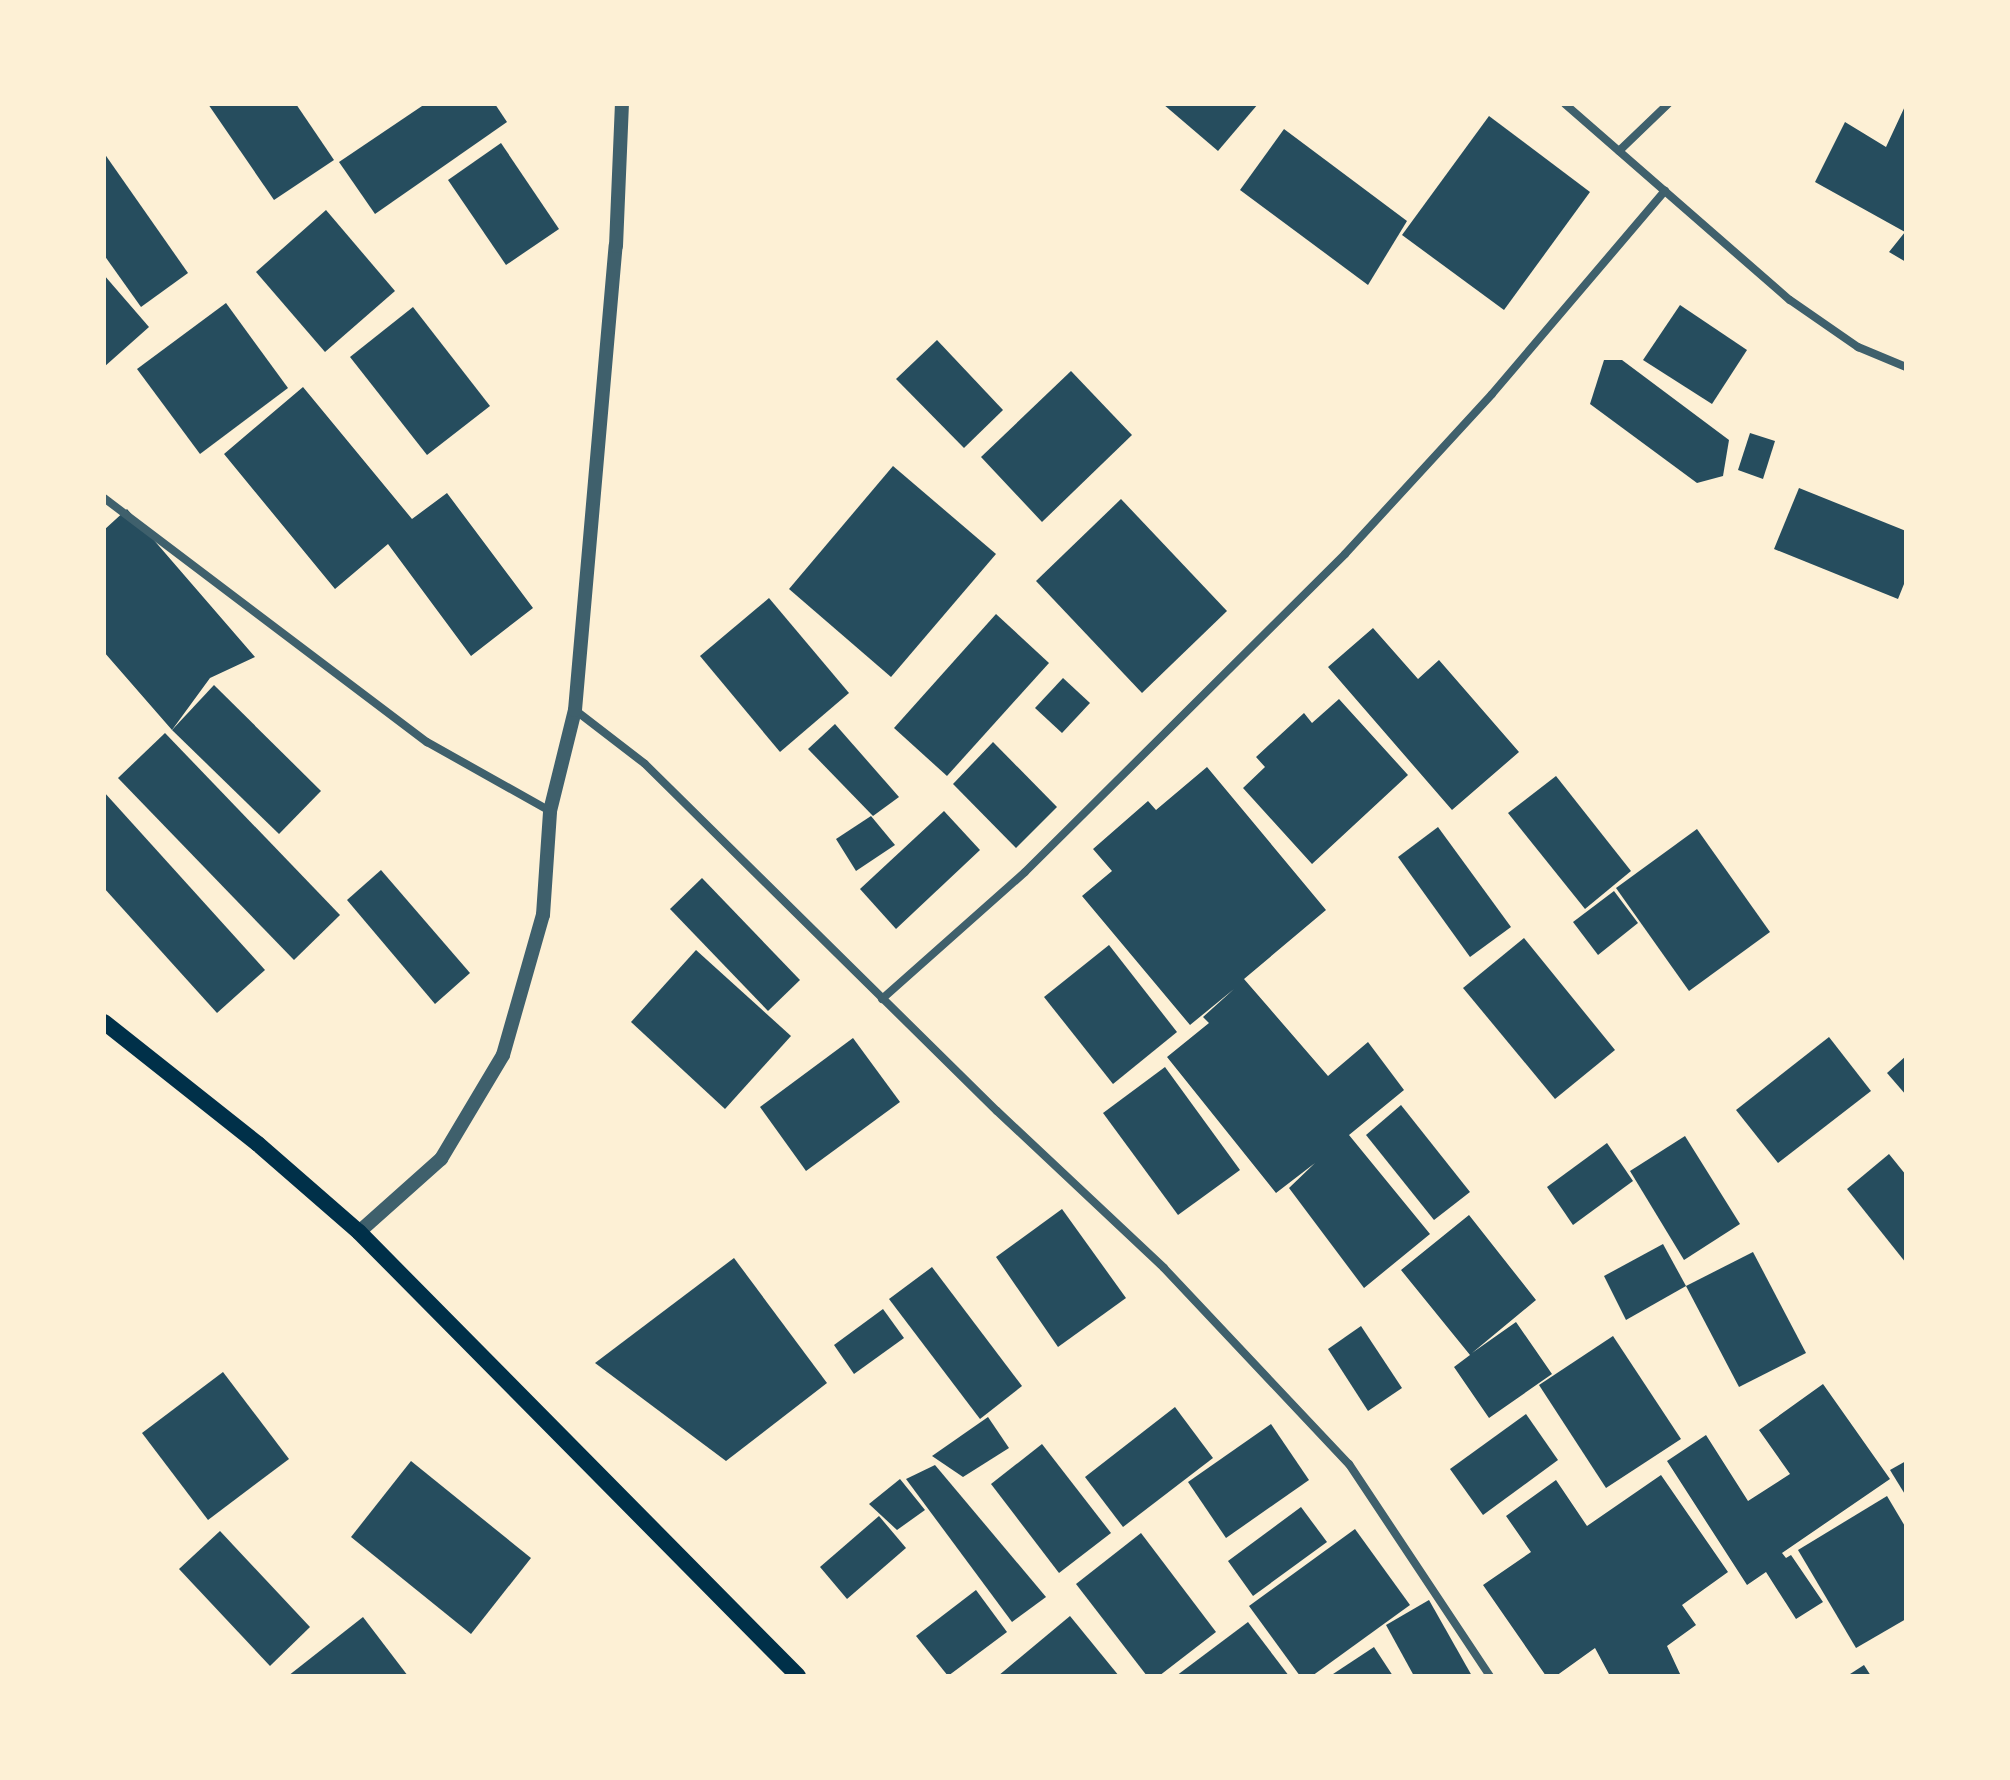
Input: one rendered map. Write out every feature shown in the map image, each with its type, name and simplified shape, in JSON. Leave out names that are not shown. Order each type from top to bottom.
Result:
[{"type":"main road","points":[[104,1022],[258,1144],[359,1232],[798,1676]]},
{"type":"street","points":[[359,1232],[441,1159],[503,1055],[543,915],[550,811],[575,710],[616,246],[622,104]]},
{"type":"street","points":[[1565,104],[1790,300],[1858,347],[1906,367]]},
{"type":"street","points":[[1619,151],[1668,104]]},
{"type":"street","points":[[882,999],[1025,872],[1345,554],[1492,394],[1665,191]]},
{"type":"street","points":[[104,498],[427,742],[550,811]]},
{"type":"street","points":[[575,710],[645,764],[882,999],[1164,1268],[1349,1464],[1490,1676]]},
{"type":"building","points":[[208,104],[296,104],[334,160],[274,200]]},
{"type":"building","points":[[425,104],[495,104],[507,122],[375,214],[339,162]]},
{"type":"building","points":[[1163,104],[1258,104],[1218,151]]},
{"type":"building","points":[[1906,104],[1906,262],[1889,252],[1905,232],[1815,182],[1845,122],[1886,147]]},
{"type":"building","points":[[1489,116],[1590,192],[1504,310],[1402,235]]},
{"type":"building","points":[[1284,129],[1407,221],[1368,285],[1240,190]]},
{"type":"building","points":[[501,143],[559,229],[506,265],[448,180]]},
{"type":"building","points":[[104,153],[188,273],[141,307],[104,255]]},
{"type":"building","points":[[326,210],[395,291],[325,352],[256,272]]},
{"type":"building","points":[[104,275],[149,327],[104,367]]},
{"type":"building","points":[[226,303],[288,388],[200,454],[137,369]]},
{"type":"building","points":[[1680,305],[1747,350],[1712,404],[1643,360]]},
{"type":"building","points":[[413,307],[490,406],[427,455],[350,357]]},
{"type":"building","points":[[937,340],[1003,410],[964,448],[896,379]]},
{"type":"building","points":[[1604,360],[1622,360],[1729,440],[1723,476],[1697,483],[1590,404]]},
{"type":"building","points":[[1071,371],[1132,435],[1042,522],[981,457]]},
{"type":"building","points":[[303,387],[412,519],[447,493],[533,608],[471,656],[388,544],[335,589],[224,454]]},
{"type":"building","points":[[1750,433],[1775,441],[1763,479],[1738,470]]},
{"type":"building","points":[[893,466],[996,554],[891,677],[789,589]]},
{"type":"building","points":[[1799,488],[1906,531],[1906,579],[1898,599],[1774,549]]},
{"type":"building","points":[[1121,499],[1227,611],[1142,693],[1036,581]]},
{"type":"building","points":[[127,509],[255,657],[210,678],[172,730],[104,652],[104,530]]},
{"type":"building","points":[[769,598],[849,693],[780,752],[700,656]]},
{"type":"building","points":[[996,614],[1049,663],[947,776],[894,728]]},
{"type":"building","points":[[1373,628],[1418,679],[1439,660],[1519,752],[1452,810],[1328,667]]},
{"type":"building","points":[[1063,678],[1090,703],[1062,733],[1035,708]]},
{"type":"building","points":[[214,685],[321,791],[279,834],[172,730]]},
{"type":"building","points":[[1339,699],[1408,775],[1312,864],[1243,788],[1265,767],[1256,757],[1304,713],[1312,723]]},
{"type":"building","points":[[835,724],[899,797],[873,816],[808,749]]},
{"type":"building","points":[[165,733],[340,915],[294,960],[118,778]]},
{"type":"building","points":[[993,742],[1057,807],[1016,848],[953,784]]},
{"type":"building","points":[[1207,767],[1326,910],[1244,979],[1328,1076],[1368,1042],[1404,1090],[1349,1135],[1430,1234],[1364,1288],[1289,1188],[1315,1163],[1276,1193],[1167,1057],[1209,1023],[1203,1017],[1234,989],[1190,1025],[1082,896],[1112,871],[1093,849],[1148,801],[1156,810]]},
{"type":"building","points":[[1556,776],[1631,871],[1585,909],[1508,813]]},
{"type":"building","points":[[104,792],[265,970],[217,1013],[104,888]]},
{"type":"building","points":[[944,811],[980,850],[896,929],[860,889]]},
{"type":"building","points":[[871,816],[895,845],[856,871],[836,839]]},
{"type":"building","points":[[1438,827],[1511,927],[1470,957],[1398,857]]},
{"type":"building","points":[[1697,829],[1770,932],[1689,991],[1616,888]]},
{"type":"building","points":[[381,870],[470,973],[435,1004],[347,900]]},
{"type":"building","points":[[702,878],[800,980],[768,1011],[670,909]]},
{"type":"building","points":[[1614,891],[1638,923],[1598,955],[1573,922]]},
{"type":"building","points":[[1524,938],[1615,1050],[1555,1099],[1463,988]]},
{"type":"building","points":[[1109,945],[1177,1032],[1113,1084],[1044,997]]},
{"type":"building","points":[[696,950],[791,1036],[725,1109],[631,1022]]},
{"type":"building","points":[[1829,1037],[1871,1091],[1778,1163],[1736,1110]]},
{"type":"building","points":[[853,1038],[900,1102],[806,1171],[760,1107]]},
{"type":"building","points":[[1906,1056],[1906,1095],[1887,1073]]},
{"type":"building","points":[[1165,1067],[1240,1170],[1178,1215],[1103,1113]]},
{"type":"building","points":[[1401,1105],[1470,1192],[1434,1220],[1366,1135]]},
{"type":"building","points":[[1685,1136],[1740,1224],[1684,1260],[1630,1171]]},
{"type":"building","points":[[1607,1143],[1633,1181],[1573,1225],[1547,1187]]},
{"type":"building","points":[[1889,1154],[1906,1175],[1906,1263],[1847,1189]]},
{"type":"building","points":[[1062,1209],[1126,1298],[1058,1347],[996,1257]]},
{"type":"building","points":[[1469,1215],[1536,1300],[1472,1353],[1516,1322],[1552,1374],[1489,1418],[1454,1367],[1470,1355],[1401,1270]]},
{"type":"building","points":[[1663,1244],[1686,1286],[1626,1320],[1604,1276]]},
{"type":"building","points":[[1753,1252],[1806,1353],[1739,1387],[1686,1286]]},
{"type":"building","points":[[734,1258],[827,1383],[726,1461],[595,1363]]},
{"type":"building","points":[[932,1267],[1022,1386],[980,1419],[889,1299]]},
{"type":"building","points":[[883,1309],[904,1338],[854,1374],[834,1345]]},
{"type":"building","points":[[1361,1326],[1402,1388],[1368,1411],[1328,1349]]},
{"type":"building","points":[[1613,1336],[1681,1439],[1606,1488],[1539,1385]]},
{"type":"building","points":[[223,1372],[289,1459],[208,1520],[142,1433]]},
{"type":"building","points":[[1823,1384],[1890,1479],[1782,1553],[1786,1558],[1791,1555],[1823,1602],[1796,1619],[1766,1572],[1747,1585],[1667,1461],[1706,1435],[1748,1501],[1790,1474],[1759,1430]]},
{"type":"building","points":[[1175,1407],[1213,1458],[1123,1527],[1085,1477]]},
{"type":"building","points":[[1526,1414],[1558,1460],[1483,1515],[1450,1469]]},
{"type":"building","points":[[988,1417],[1009,1448],[963,1477],[932,1456]]},
{"type":"building","points":[[1271,1424],[1309,1480],[1226,1538],[1188,1482]]},
{"type":"building","points":[[1042,1444],[1111,1533],[1059,1573],[991,1484]]},
{"type":"building","points":[[411,1461],[531,1558],[471,1634],[351,1537]]},
{"type":"building","points":[[1906,1461],[1906,1496],[1890,1470]]},
{"type":"building","points":[[935,1465],[1046,1597],[1012,1622],[906,1479]]},
{"type":"building","points":[[1661,1475],[1728,1572],[1682,1605],[1696,1625],[1667,1646],[1681,1676],[1610,1676],[1595,1648],[1556,1676],[1546,1676],[1483,1585],[1531,1552],[1506,1516],[1556,1480],[1587,1526]]},
{"type":"building","points":[[900,1479],[925,1510],[897,1530],[869,1504]]},
{"type":"building","points":[[1887,1496],[1906,1528],[1906,1619],[1856,1648],[1798,1550]]},
{"type":"building","points":[[1301,1507],[1327,1542],[1253,1596],[1228,1561]]},
{"type":"building","points":[[879,1516],[906,1548],[847,1599],[820,1567]]},
{"type":"building","points":[[1355,1529],[1410,1605],[1312,1676],[1300,1676],[1249,1606]]},
{"type":"building","points":[[220,1531],[310,1627],[270,1666],[179,1569]]},
{"type":"building","points":[[1141,1533],[1216,1632],[1159,1676],[1147,1676],[1076,1584]]},
{"type":"building","points":[[976,1590],[1007,1632],[948,1676],[916,1636]]},
{"type":"building","points":[[1429,1600],[1472,1676],[1414,1676],[1386,1625]]},
{"type":"building","points":[[1070,1616],[1119,1676],[998,1676]]},
{"type":"building","points":[[363,1617],[408,1676],[288,1676]]},
{"type":"building","points":[[1248,1622],[1289,1676],[1176,1676]]},
{"type":"building","points":[[1374,1647],[1393,1676],[1330,1676]]},
{"type":"building","points":[[1864,1665],[1871,1676],[1847,1676]]}]
